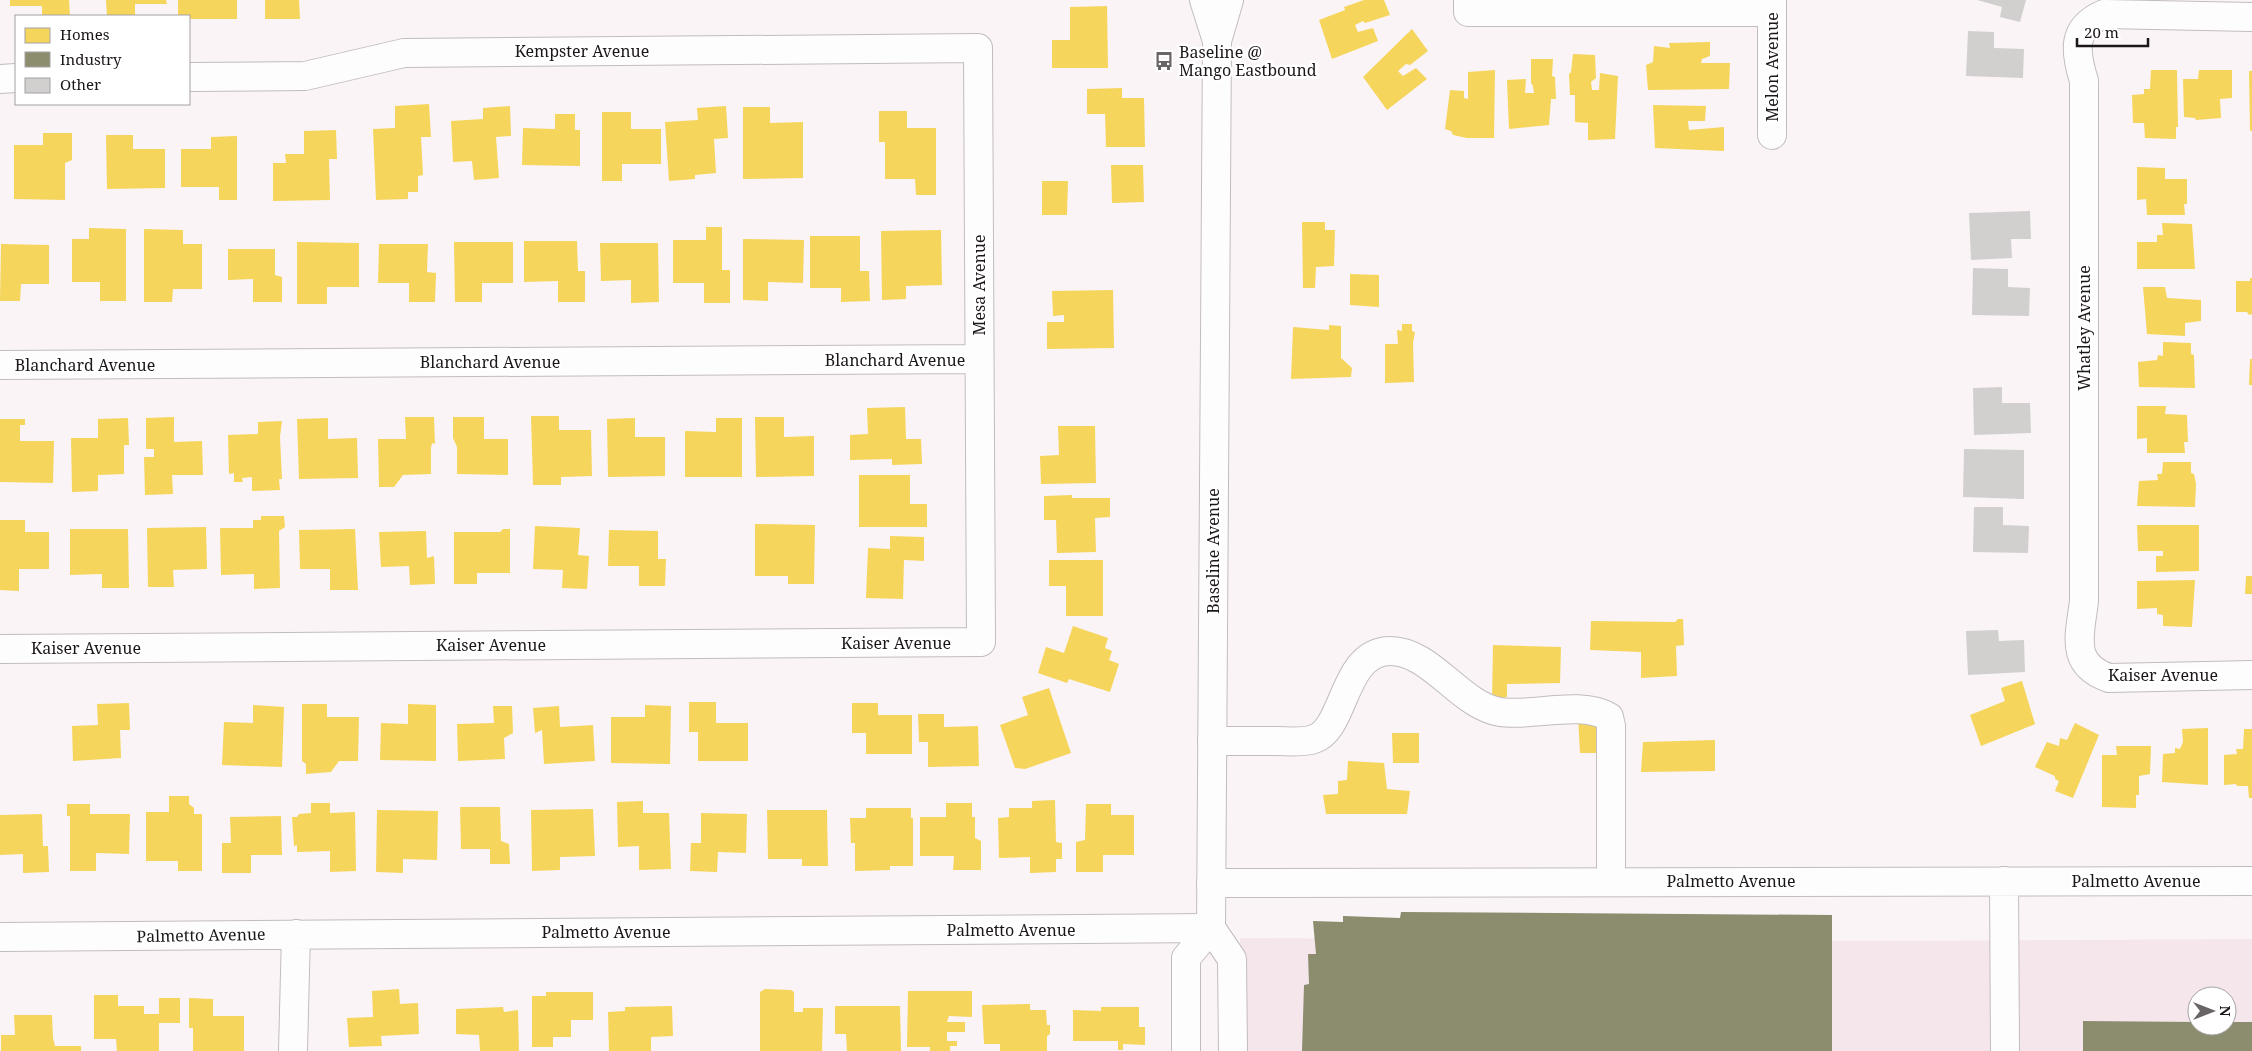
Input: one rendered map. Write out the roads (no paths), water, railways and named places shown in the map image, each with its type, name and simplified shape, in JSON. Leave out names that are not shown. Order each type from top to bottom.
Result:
[{"type":"street","name":"Baseline Avenue","points":[[1204,0],[1217,40]]},
{"type":"street","name":"Baseline Avenue","points":[[1211,928],[1217,40],[1229,0]]},
{"type":"street","points":[[1468,6],[1772,6]]},
{"type":"street","name":"Melon Avenue","points":[[1772,6],[1772,135]]},
{"type":"street","name":"Whatley Avenue","points":[[2081,629],[2084,601],[2084,81],[2078,62],[2078,41],[2083,28],[2092,19],[2104,14],[2252,17]]},
{"type":"street","name":"Kempster Avenue","points":[[190,77],[305,76],[404,53],[978,48]]},
{"type":"street","name":"Mesa Avenue","points":[[978,48],[981,642]]},
{"type":"street","points":[[0,79],[15,78]]},
{"type":"street","name":"Blanchard Avenue","points":[[0,365],[979,360]]},
{"type":"street","name":"Kaiser Avenue","points":[[2081,629],[2078,647],[2084,662],[2096,674],[2109,678],[2252,675]]},
{"type":"street","name":"Kaiser Avenue","points":[[0,649],[981,642]]},
{"type":"street","points":[[1212,741],[1300,741],[1315,739],[1328,728],[1343,694],[1360,668],[1372,654],[1390,651],[1407,654],[1434,671],[1484,708],[1501,712],[1576,710],[1603,713],[1609,717],[1611,726],[1611,881]]},
{"type":"street","points":[[2004,881],[2005,1051]]},
{"type":"street","name":"Palmetto Avenue","points":[[1210,883],[2252,881]]},
{"type":"street","points":[[1186,1051],[1186,958],[1211,928],[1232,959],[1232,1051]]},
{"type":"street","name":"Palmetto Avenue","points":[[0,937],[1211,928]]},
{"type":"street","points":[[293,1051],[296,934]]},
{"type":"place","name":"Baseline @ Mango Eastbound","points":[[1164,61]]}]
